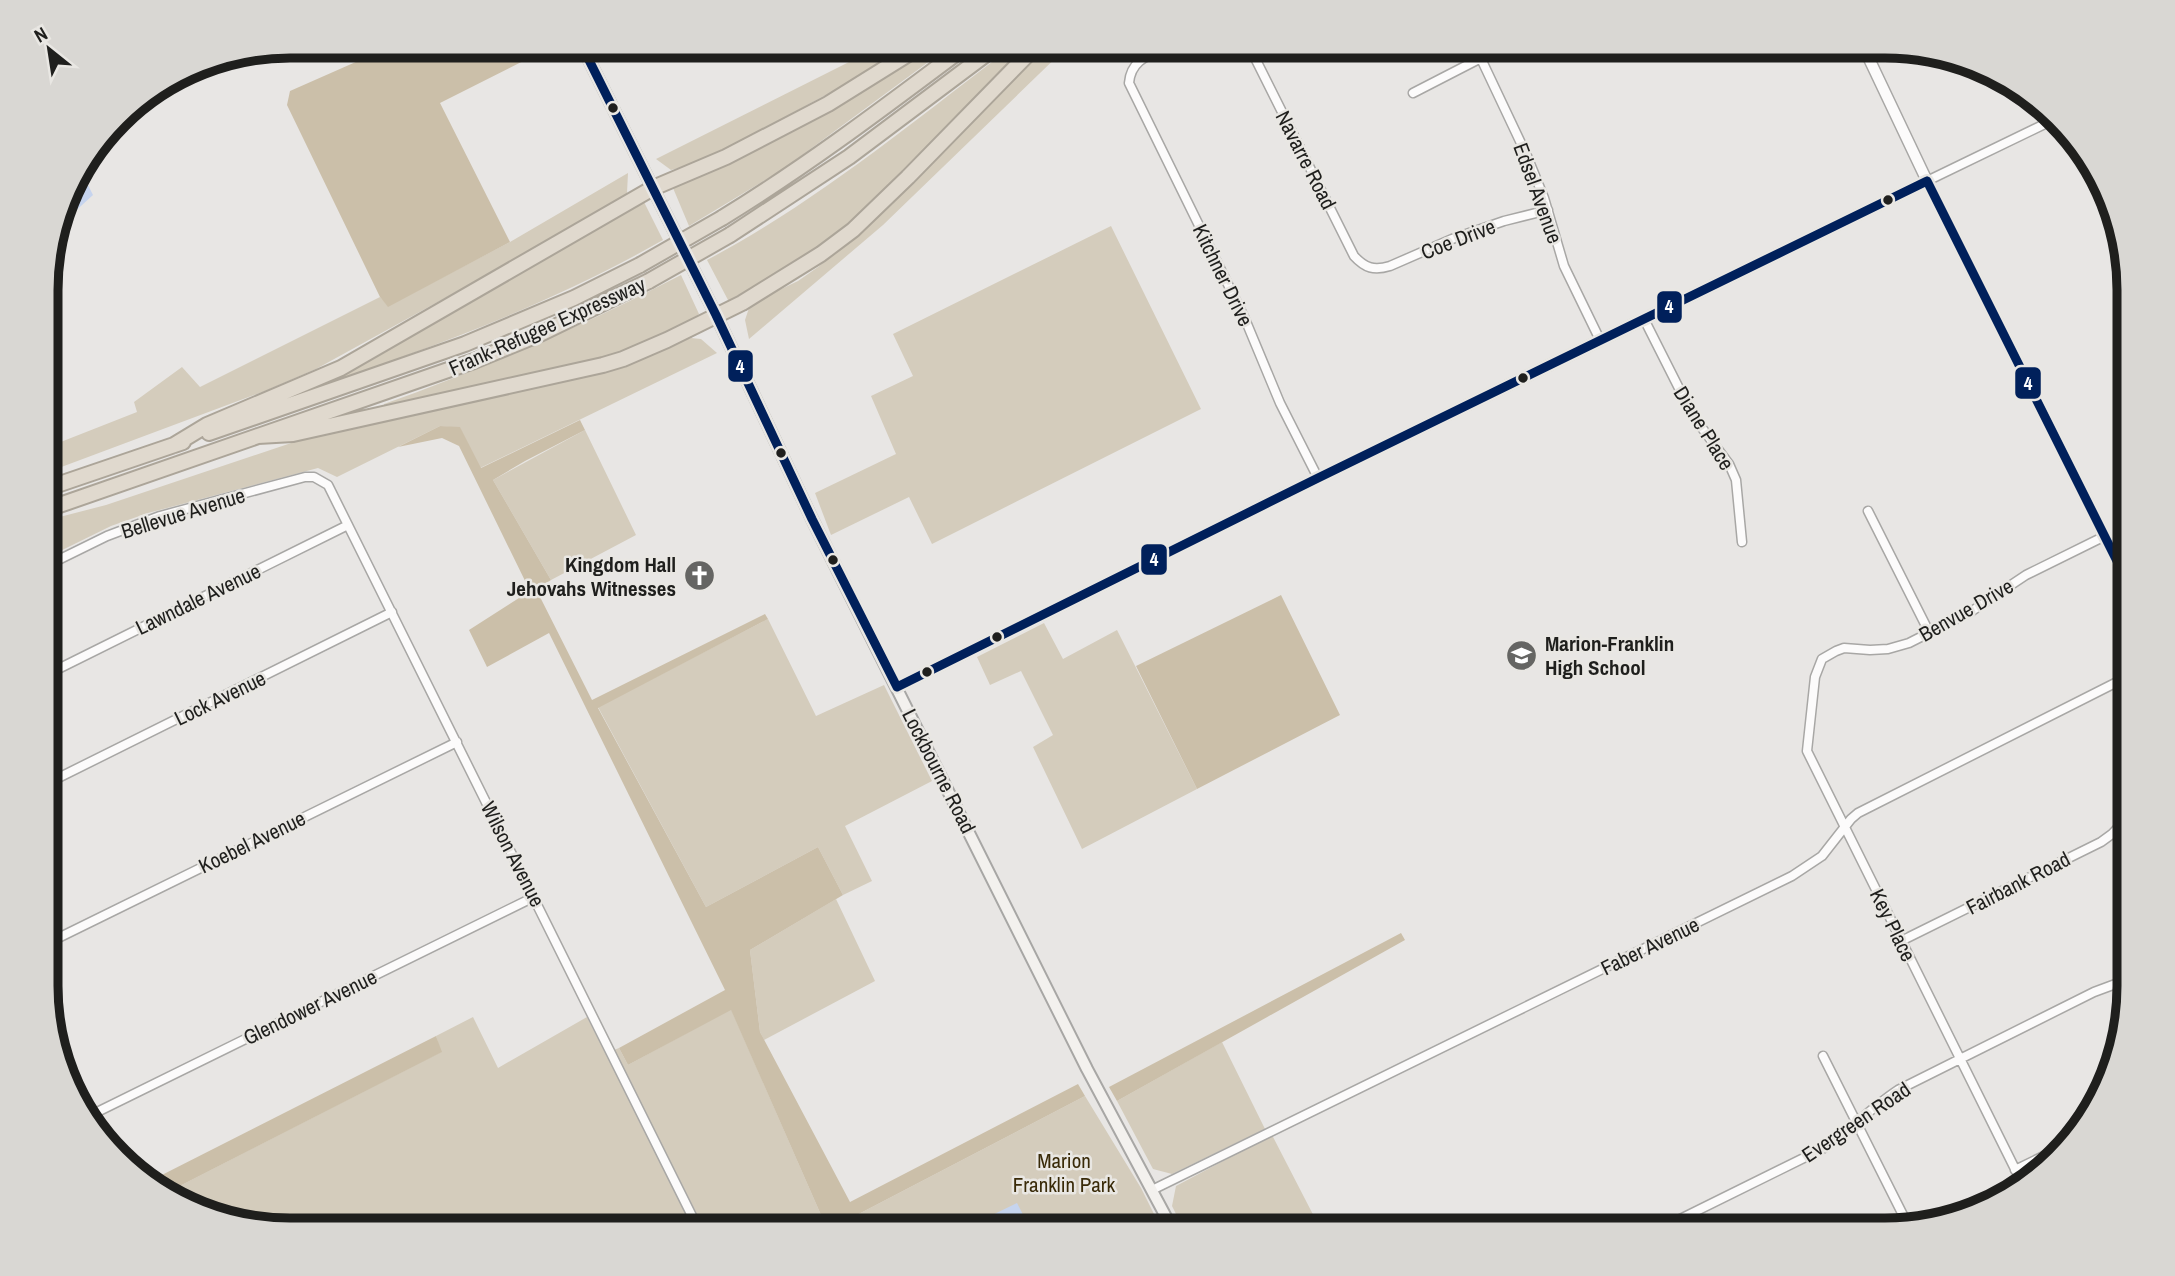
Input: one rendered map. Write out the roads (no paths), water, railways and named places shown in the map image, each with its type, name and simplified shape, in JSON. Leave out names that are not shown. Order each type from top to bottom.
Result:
[{"type":"highway","points":[[174,445],[207,425],[341,368],[653,188],[726,157],[794,123],[902,58]]},
{"type":"highway","name":"Frank-Refugee Expressway","points":[[58,485],[368,380],[465,344],[574,298],[640,265],[775,186],[950,58]]},
{"type":"highway","name":"Frank-Refugee Expressway","points":[[58,506],[474,361],[540,334],[649,281],[730,235],[849,157],[981,58]]},
{"type":"highway","points":[[258,436],[293,434],[603,365],[667,340],[742,303],[853,230],[1024,58]]},
{"type":"main road","name":"Lockbourne Road","points":[[588,58],[716,315],[812,519],[1096,1086],[1167,1218]]},
{"type":"street","name":"Kitchner Drive","points":[[1145,58],[1134,65],[1130,72],[1132,93],[1245,319],[1280,403],[1318,478]]},
{"type":"street","name":"Navarre Road","points":[[1255,58],[1354,256],[1360,264],[1369,268]]},
{"type":"street","points":[[1413,93],[1481,58]]},
{"type":"street","name":"Edsel Avenue","points":[[1481,58],[1527,156],[1548,210],[1564,265],[1600,340]]},
{"type":"street","points":[[1869,58],[1927,181],[2117,560]]},
{"type":"street","points":[[897,687],[1318,478],[2046,123]]},
{"type":"street","name":"Coe Drive","points":[[1369,268],[1390,266],[1452,239],[1504,221],[1548,210]]},
{"type":"street","name":"Diane Place","points":[[1644,319],[1693,416],[1725,458],[1736,480],[1742,542]]},
{"type":"street","name":"Bellevue Avenue","points":[[58,560],[107,536],[160,516],[305,477],[322,480]]},
{"type":"street","name":"Wilson Avenue","points":[[322,480],[328,485],[392,612],[693,1218]]},
{"type":"street","points":[[1868,510],[1929,632]]},
{"type":"street","name":"Lawndale Avenue","points":[[58,669],[348,525]]},
{"type":"street","name":"Benvue Drive","points":[[1822,659],[1844,648],[1888,649],[1909,643],[1972,611],[2026,575],[2105,536]]},
{"type":"street","name":"Lock Avenue","points":[[58,778],[392,612]]},
{"type":"street","name":"Key Place","points":[[1822,659],[1815,677],[1807,751],[2018,1176]]},
{"type":"street","name":"Faber Avenue","points":[[1153,1190],[1792,876],[1822,856],[1858,813],[2117,682]]},
{"type":"street","name":"Koebel Avenue","points":[[58,938],[457,742]]},
{"type":"street","name":"Fairbank Road","points":[[1901,941],[2101,842],[2117,829]]},
{"type":"street","name":"Glendower Avenue","points":[[96,1113],[534,897]]},
{"type":"street","name":"Evergreen Road","points":[[1682,1218],[1811,1154],[1844,1134],[1877,1104],[1898,1090],[2094,992],[2117,983]]},
{"type":"street","points":[[1823,1056],[1904,1217]]},
{"type":"street","points":[[2015,1170],[2042,1157]]},
{"type":"water","points":[[86,180],[93,195],[70,216],[75,201]]},
{"type":"water","points":[[1017,1203],[1025,1218],[986,1218]]},
{"type":"place","name":"Kingdom Hall Jehovahs Witnesses","points":[[699,576]]},
{"type":"place","name":"Marion-Franklin High School","points":[[1522,655]]},
{"type":"park label","name":"Marion Franklin Park","points":[[1064,1172]]}]
